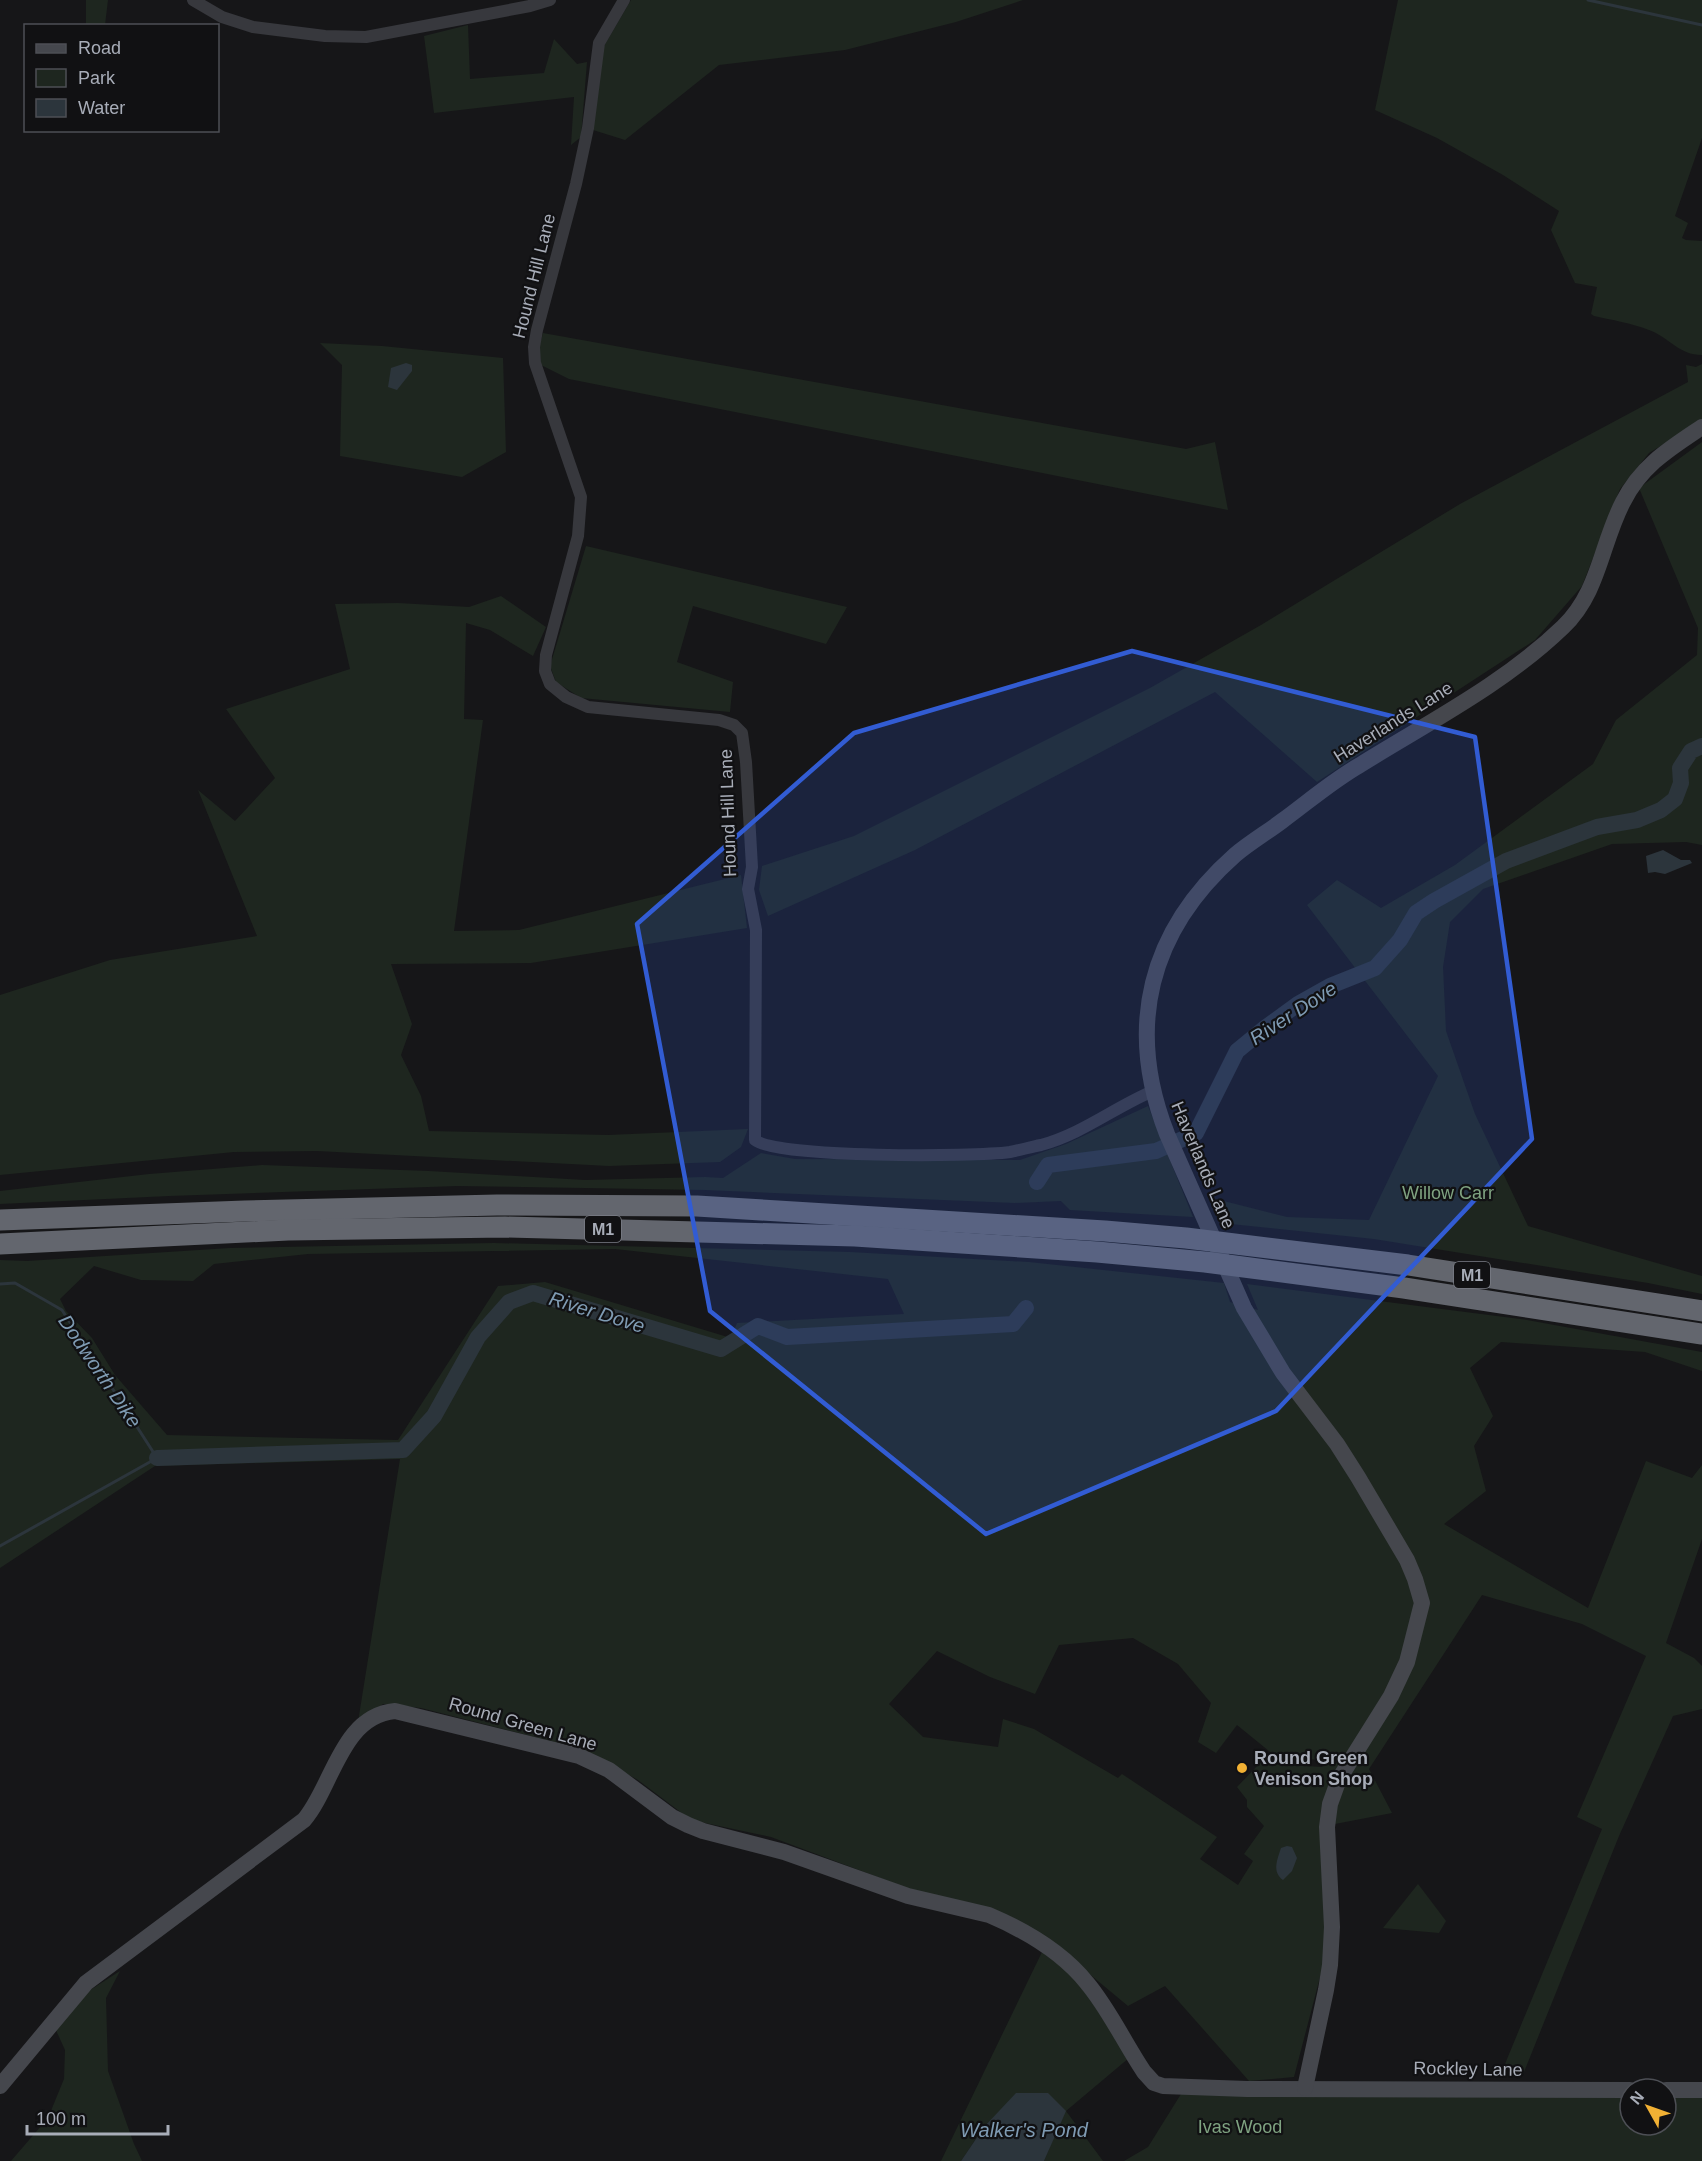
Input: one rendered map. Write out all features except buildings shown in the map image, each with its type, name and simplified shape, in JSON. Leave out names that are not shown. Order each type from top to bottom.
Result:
[{"type":"highway","name":"M1","points":[[0,1220],[473,1206],[697,1206],[1186,1238],[1420,1267],[1702,1311]]},
{"type":"highway","name":"M1","points":[[0,1244],[288,1230],[505,1227],[855,1236],[1097,1252],[1205,1262],[1404,1288],[1702,1334]]},
{"type":"street","points":[[194,0],[222,17],[253,27],[325,36],[366,37],[530,6],[550,0]]},
{"type":"street","name":"Hound Hill Lane","points":[[624,0],[599,43],[588,128],[534,347],[535,363],[543,391],[581,497],[578,536],[546,655],[545,671],[550,684],[566,697],[588,707],[718,720],[734,725],[742,733],[746,762],[752,867],[748,889],[755,920],[755,1140],[764,1146],[793,1151],[966,1155],[1010,1152],[1064,1137],[1153,1091]]},
{"type":"street","name":"Haverlands Lane","points":[[1305,2088],[1330,1965],[1332,1927],[1326,1827],[1330,1804],[1339,1779],[1386,1705],[1407,1662],[1422,1603],[1407,1560],[1358,1477],[1337,1444],[1283,1373],[1244,1308],[1167,1134],[1153,1091],[1148,1071],[1146,1034],[1150,997],[1167,940],[1187,906],[1236,854],[1318,793],[1511,670],[1565,626],[1591,589],[1622,503],[1633,486],[1653,461],[1702,427]]},
{"type":"street","name":"Round Green Lane","points":[[0,2086],[86,1983],[304,1820],[312,1810],[354,1734],[375,1715],[395,1711],[579,1756],[609,1770],[672,1817],[703,1831],[784,1852],[908,1896],[989,1915],[1001,1920],[1054,1953],[1082,1977],[1100,2000],[1144,2072],[1154,2083],[1173,2088],[1305,2088]]},
{"type":"street","name":"Rockley Lane","points":[[1305,2088],[1618,2090]]},
{"type":"street","points":[[1678,2090],[1702,2090]]},
{"type":"highlighted area","points":[[1132,651],[1475,737],[1532,1139],[1276,1411],[986,1534],[710,1311],[637,924],[854,733]]},
{"type":"green space","points":[[86,0],[108,0],[105,24],[86,24]]},
{"type":"green space","points":[[631,0],[1023,0],[956,22],[845,50],[719,65],[625,140],[593,130],[604,46]]},
{"type":"green space","points":[[1398,0],[1702,0],[1702,138],[1675,216],[1688,223],[1682,238],[1702,241],[1702,355],[1687,352],[1649,330],[1591,314],[1597,287],[1575,283],[1551,230],[1559,211],[1503,175],[1437,138],[1375,110]]},
{"type":"green space","points":[[468,25],[470,79],[544,73],[554,39],[577,64],[587,62],[581,137],[571,145],[574,97],[434,113],[424,36]]},
{"type":"green space","points":[[543,333],[1186,449],[1215,442],[1228,510],[569,379],[541,365],[539,347]]},
{"type":"green space","points":[[320,343],[382,346],[503,358],[506,452],[462,477],[340,456],[342,365]]},
{"type":"green space","points":[[1702,364],[1702,421],[1649,453],[1620,489],[1582,586],[1535,640],[1317,782],[1215,692],[915,850],[768,916],[759,890],[762,866],[854,836],[1150,688],[1261,625],[1460,504],[1688,382],[1686,365],[1696,367]]},
{"type":"green space","name":"Willow Carr","points":[[1702,442],[1702,845],[1686,842],[1612,844],[1483,889],[1450,922],[1443,967],[1446,1031],[1475,1114],[1528,1226],[1702,1276],[1702,1294],[1648,1283],[1374,1239],[1221,1223],[1208,1197],[1287,1217],[1369,1220],[1438,1076],[1307,905],[1337,880],[1381,908],[1455,865],[1593,764],[1616,720],[1697,655],[1698,628],[1639,488]]},
{"type":"green space","points":[[586,546],[847,607],[826,644],[693,606],[677,662],[733,682],[730,712],[581,698],[556,682],[550,666]]},
{"type":"green space","points":[[501,596],[546,627],[533,656],[490,630],[466,623],[464,719],[483,720],[454,931],[519,930],[741,875],[747,928],[531,963],[391,964],[412,1024],[401,1055],[421,1096],[429,1131],[608,1135],[748,1129],[741,1147],[720,1162],[609,1166],[317,1151],[234,1152],[0,1175],[0,995],[110,960],[257,936],[198,790],[235,821],[275,778],[226,709],[350,669],[335,604],[398,603],[469,607]]},
{"type":"green space","points":[[1148,1106],[1193,1217],[1070,1210],[1061,1201],[1015,1203],[705,1190],[457,1186],[0,1204],[0,1191],[149,1174],[262,1165],[585,1180],[723,1178],[761,1153],[795,1159],[1020,1160],[1066,1144]]},
{"type":"green space","points":[[494,1243],[850,1252],[1029,1262],[1224,1283],[1230,1302],[1258,1310],[1247,1284],[1527,1320],[1702,1352],[1702,1371],[1645,1352],[1501,1342],[1470,1368],[1493,1416],[1474,1446],[1486,1491],[1444,1524],[1588,1608],[1646,1461],[1692,1478],[1702,1465],[1702,1539],[1666,1643],[1694,1658],[1702,1666],[1702,1709],[1673,1716],[1619,1836],[1522,2077],[1500,2076],[1602,1829],[1577,1817],[1646,1656],[1582,1624],[1482,1595],[1369,1769],[1392,1813],[1335,1824],[1325,1958],[1294,2077],[1249,2081],[1165,1986],[1128,2006],[1040,1933],[912,1890],[771,1837],[691,1820],[638,1780],[582,1749],[421,1708],[383,1704],[358,1722],[400,1459],[155,1466],[0,1568],[0,1260],[27,1261],[230,1248]],"holes":[[[615,1249],[888,1279],[904,1314],[737,1323],[731,1338],[545,1282],[498,1286],[398,1440],[167,1435],[115,1375],[92,1338],[66,1311],[60,1299],[94,1266],[141,1280],[193,1281],[214,1264],[308,1254]],[[1133,1638],[1178,1664],[1211,1703],[1198,1742],[1216,1753],[1237,1725],[1274,1755],[1327,1761],[1322,1767],[1260,1763],[1237,1787],[1247,1800],[1247,1807],[1264,1826],[1244,1854],[1253,1861],[1238,1885],[1200,1859],[1217,1837],[1122,1774],[1118,1778],[1034,1729],[1003,1719],[998,1747],[923,1737],[889,1704],[937,1651],[990,1677],[1035,1694],[1059,1645]]]},
{"type":"green space","points":[[1418,1884],[1446,1921],[1439,1933],[1383,1928]]},
{"type":"green space","points":[[1042,1952],[1076,1978],[1129,2058],[1066,2111],[1103,2161],[1044,2161],[1065,2111],[984,2127],[961,2161],[941,2161]]},
{"type":"green space","points":[[120,1971],[106,1998],[108,2071],[142,2161],[11,2161],[48,2118],[64,2079],[65,2050],[55,2028],[84,1994]]},
{"type":"green space","name":"Ivas Wood","points":[[1181,2094],[1618,2095],[1618,2137],[1678,2137],[1678,2095],[1702,2095],[1702,2161],[1124,2161],[1148,2147]]},
{"type":"water","points":[[406,363],[412,365],[412,371],[397,390],[388,387],[391,368]]},
{"type":"water","points":[[1663,850],[1681,860],[1690,860],[1692,863],[1665,874],[1648,873],[1646,856]]},
{"type":"water","points":[[1292,1847],[1297,1858],[1292,1871],[1283,1880],[1277,1873],[1276,1865],[1281,1848]]},
{"type":"water","name":"Walker's Pond","points":[[1016,2093],[1048,2093],[1066,2111],[1044,2161],[961,2161],[984,2127]]},
{"type":"waterway","points":[[1588,0],[1702,25]]},
{"type":"waterway","name":"River Dove","points":[[1037,1182],[1048,1165],[1156,1151],[1196,1133],[1237,1051],[1265,1028],[1298,1004],[1330,986],[1375,968],[1400,940],[1416,913],[1506,861],[1597,827],[1637,820],[1661,810],[1675,799],[1681,783],[1680,768],[1691,751],[1702,746]]},
{"type":"waterway","name":"Dodworth Dike","points":[[0,1284],[15,1283],[62,1310],[157,1458],[0,1546]]},
{"type":"waterway","name":"River Dove","points":[[157,1458],[403,1450],[434,1416],[478,1337],[509,1302],[533,1293],[721,1349],[758,1326],[787,1337],[1013,1324],[1026,1308]]},
{"type":"place","name":"Round Green Venison Shop","points":[[1242,1768]]}]
